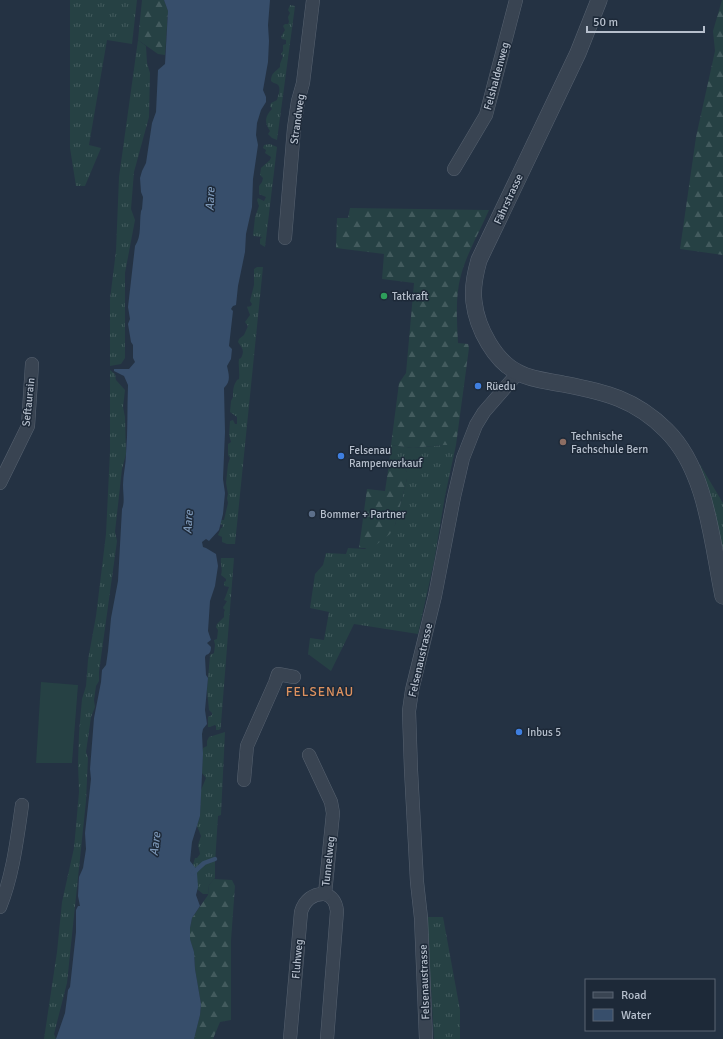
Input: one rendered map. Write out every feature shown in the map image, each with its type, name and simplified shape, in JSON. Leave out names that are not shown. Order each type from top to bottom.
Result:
[{"type":"street","name":"Strandweg","points":[[285,238],[294,128],[298,101],[303,83],[313,0]]},
{"type":"street","name":"Felshaldenweg","points":[[454,169],[486,115],[516,0]]},
{"type":"street","name":"Fährstrasse","points":[[599,0],[578,53],[483,251],[476,270],[473,295],[474,303],[479,322],[490,346],[505,365],[518,373],[539,379],[590,389],[619,398],[651,416],[675,440],[690,464],[701,490],[723,596]]},
{"type":"street","name":"Seftaurain","points":[[0,483],[28,426],[32,364]]},
{"type":"street","name":"Felsenaustrasse","points":[[426,1039],[421,918],[417,882],[409,711],[412,690],[435,596],[463,458],[476,425],[484,412],[518,373]]},
{"type":"street","points":[[244,780],[247,746],[278,674],[294,677]]},
{"type":"street","name":"Tunnelweg","points":[[309,755],[332,808],[325,894],[333,898],[337,911],[327,1039]]},
{"type":"street","points":[[0,907],[6,892],[22,804]]},
{"type":"street","name":"Fluhweg","points":[[290,1039],[301,912],[309,899],[317,895],[325,894]]},
{"type":"green space","points":[[70,0],[137,0],[132,44],[107,40],[89,145],[101,148],[85,186],[76,186],[70,148]]},
{"type":"green space","points":[[142,0],[164,0],[168,11],[165,55],[158,54],[138,40]]},
{"type":"green space","points":[[722,0],[723,255],[680,249],[696,137],[715,51],[713,31]]},
{"type":"green space","points":[[290,5],[295,6],[277,140],[268,134],[270,131],[266,119],[272,109],[270,106],[271,103],[277,100],[279,92],[278,85],[271,81],[271,78],[280,67],[283,56],[281,54],[283,51],[283,45],[286,44],[286,40],[282,39],[281,37],[285,30],[283,26],[289,22],[288,17],[290,13],[288,10]]},
{"type":"green space","points":[[138,40],[146,46],[147,63],[150,73],[149,117],[134,172],[131,209],[135,220],[125,273],[125,358],[121,364],[110,366],[110,299],[116,251],[119,177]]},
{"type":"green space","points":[[270,144],[277,147],[265,247],[260,244],[260,239],[262,237],[253,236],[255,217],[259,206],[257,200],[258,198],[264,201],[266,197],[259,194],[259,186],[263,178],[260,175],[261,168],[270,160],[271,157],[265,153],[266,150],[263,148],[264,145]]},
{"type":"green space","points":[[350,208],[489,210],[467,259],[459,283],[457,309],[458,343],[468,344],[469,348],[456,445],[413,448],[391,445],[399,383],[406,373],[414,283],[382,279],[384,254],[336,248],[337,218],[348,218]]},
{"type":"green space","points":[[257,267],[263,267],[235,544],[227,544],[222,542],[222,537],[218,535],[223,525],[220,524],[221,520],[224,520],[228,503],[226,483],[230,458],[228,455],[228,444],[231,442],[229,435],[230,421],[233,420],[235,424],[237,424],[237,417],[230,412],[231,401],[235,384],[239,379],[239,359],[243,353],[238,342],[244,335],[248,326],[245,322],[250,315],[247,307],[251,306],[252,304],[250,301],[254,285],[254,269]]},
{"type":"green space","points":[[110,370],[115,374],[116,380],[125,390],[123,407],[125,417],[126,454],[122,469],[115,532],[117,541],[99,681],[96,686],[94,700],[95,707],[91,717],[86,752],[88,758],[86,801],[67,983],[54,1034],[56,1039],[44,1039],[57,952],[62,902],[74,848],[79,792],[78,763],[82,699],[86,686],[88,660],[96,616],[106,534],[110,451]]},
{"type":"green space","points":[[391,445],[413,448],[456,445],[445,496],[434,562],[418,634],[354,624],[331,671],[308,654],[310,638],[324,640],[329,612],[310,608],[315,574],[323,565],[326,553],[346,554],[348,548],[365,549],[395,525],[407,479],[407,472],[403,466],[389,464]]},
{"type":"green space","points":[[699,463],[723,503],[723,561],[711,497]]},
{"type":"green space","points":[[389,464],[403,466],[407,472],[407,479],[395,525],[390,534],[372,548],[359,548],[367,489],[385,491]]},
{"type":"green space","points":[[221,558],[234,558],[221,728],[216,730],[215,725],[208,727],[208,717],[212,715],[212,713],[209,710],[207,690],[210,655],[214,653],[214,640],[217,639],[218,630],[216,627],[224,617],[225,610],[223,608],[227,601],[224,600],[229,587],[224,586],[226,579],[221,575]]},
{"type":"green space","points":[[41,682],[78,685],[72,763],[36,763]]},
{"type":"green space","points":[[225,732],[221,815],[218,816],[215,878],[209,885],[208,894],[203,894],[197,889],[197,873],[193,865],[195,858],[197,858],[200,854],[198,845],[201,836],[197,826],[200,816],[201,790],[206,778],[202,773],[203,748],[207,746],[209,737]]},
{"type":"green space","points":[[214,879],[232,880],[235,886],[231,940],[231,1020],[220,1022],[213,1039],[194,1039],[201,1004],[195,969],[194,952],[190,939],[190,928],[192,918],[208,895],[209,885]]},
{"type":"green space","points":[[427,917],[443,917],[460,1010],[460,1039],[434,1039]]},
{"type":"water","name":"Aare","points":[[164,0],[270,0],[268,62],[263,90],[266,97],[266,102],[261,110],[257,123],[256,135],[258,145],[253,179],[252,207],[246,234],[245,252],[238,286],[236,305],[231,309],[233,311],[229,346],[232,349],[231,359],[227,366],[229,380],[224,388],[225,432],[223,479],[225,493],[223,514],[219,530],[209,541],[206,539],[202,542],[203,547],[216,554],[218,566],[215,586],[210,601],[208,631],[211,640],[207,643],[211,647],[211,650],[205,657],[206,675],[208,678],[205,710],[207,724],[203,729],[202,734],[203,754],[200,816],[192,842],[190,861],[198,871],[198,887],[196,895],[200,906],[192,918],[190,939],[194,952],[195,969],[201,1004],[200,1015],[194,1039],[56,1039],[65,1013],[68,990],[70,987],[76,932],[76,910],[78,906],[80,906],[78,896],[79,877],[83,868],[86,849],[85,833],[91,779],[90,769],[94,718],[102,670],[106,665],[111,618],[118,581],[122,509],[124,501],[123,481],[127,445],[128,385],[124,376],[114,371],[114,369],[129,369],[135,362],[133,358],[133,345],[131,342],[128,324],[130,319],[128,307],[135,246],[139,238],[140,216],[142,209],[143,197],[140,178],[146,163],[152,123],[156,112],[158,70],[165,64],[168,11]]},
{"type":"waterway","points":[[193,873],[204,863],[215,859]]},
{"type":"place","name":"Tatkraft","points":[[384,296]]},
{"type":"place","name":"Rüedu","points":[[478,386]]},
{"type":"place","name":"Technische Fachschule Bern","points":[[563,442]]},
{"type":"place","name":"Felsenau Rampenverkauf","points":[[341,456]]},
{"type":"place","name":"Bommer + Partner","points":[[312,514]]},
{"type":"place","name":"Inbus 5","points":[[519,732]]},
{"type":"district","name":"FELSENAU","points":[[320,691]]}]
